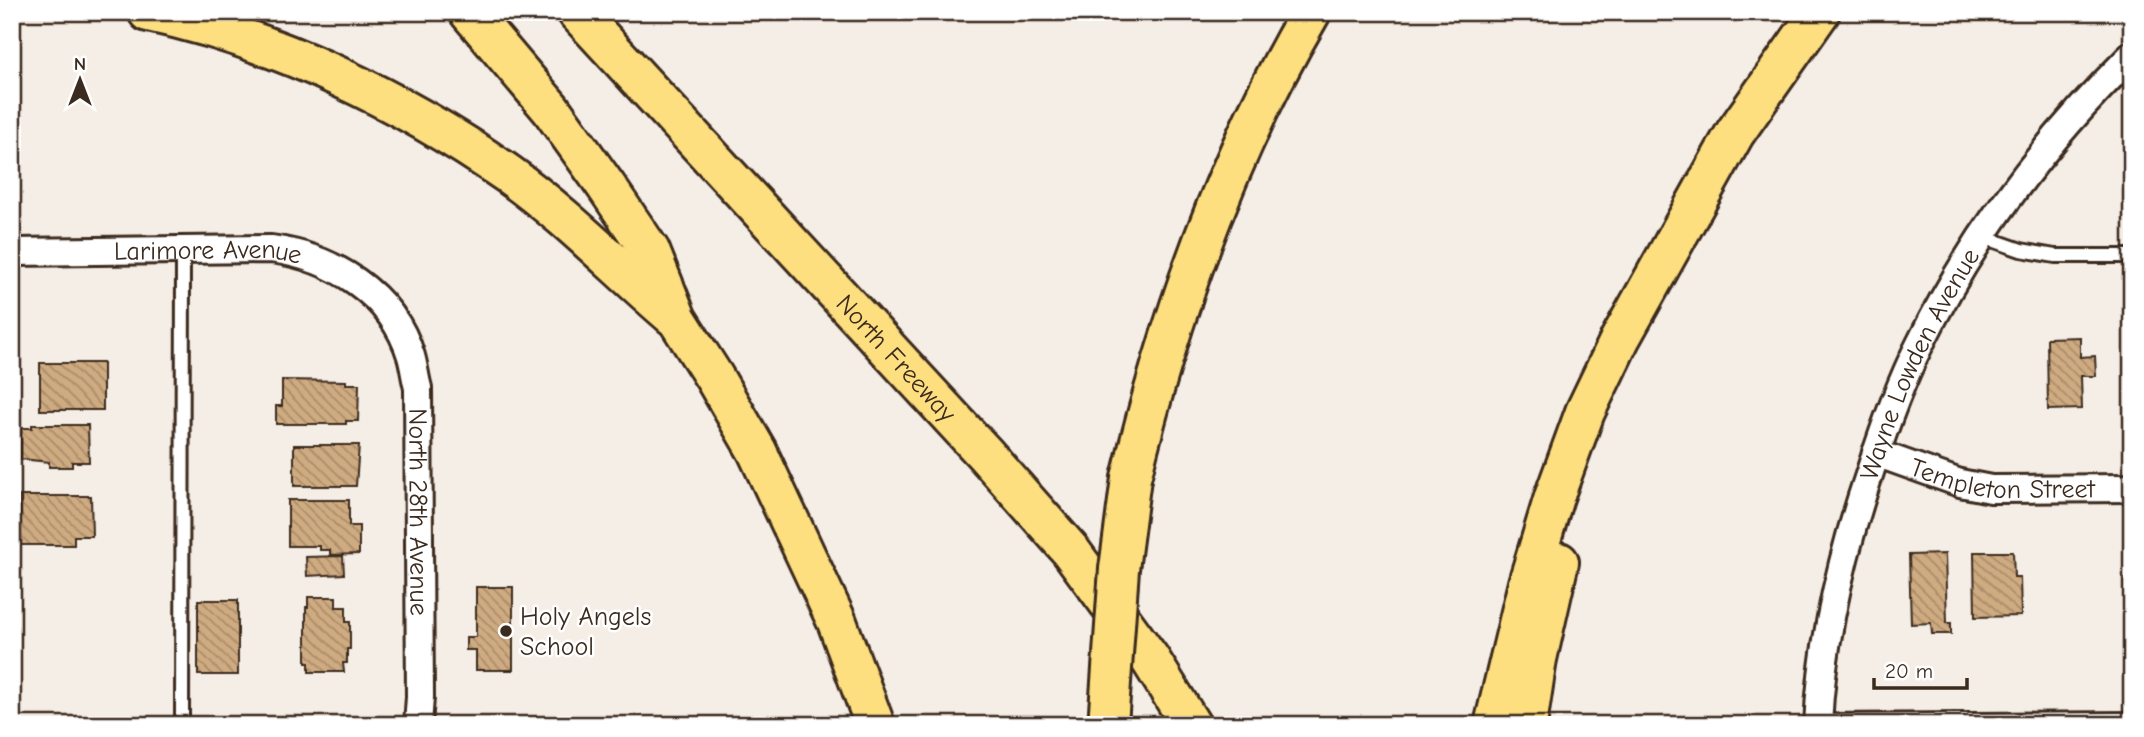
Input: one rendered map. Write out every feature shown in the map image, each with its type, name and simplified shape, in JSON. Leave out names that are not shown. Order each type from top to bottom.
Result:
[{"type":"highway","points":[[148,12],[211,29],[285,55],[414,115],[507,174],[548,205],[677,319]]},
{"type":"highway","points":[[469,12],[551,108],[650,251],[677,319],[757,451],[837,622],[876,725]]},
{"type":"highway","name":"North Freeway","points":[[577,12],[986,455],[1070,550],[1150,659],[1191,725]]},
{"type":"highway","points":[[1108,725],[1113,632],[1131,478],[1169,335],[1203,237],[1237,158],[1311,12]]},
{"type":"highway","points":[[1494,725],[1524,594],[1571,448],[1615,349],[1735,133],[1820,12]]},
{"type":"highway","points":[[1527,725],[1549,605],[1577,493],[1658,273]]},
{"type":"street","name":"Wayne Lowden Avenue","points":[[1818,723],[1835,592],[1852,525],[1894,400],[1919,345],[1981,235],[2019,183],[2073,118],[2132,55]]},
{"type":"street","name":"Larimore Avenue","points":[[12,252],[271,249],[298,252],[328,263],[359,283],[385,308]]},
{"type":"street","name":"North 28th Avenue","points":[[385,308],[410,353],[418,387],[418,725]]},
{"type":"street","name":"Templeton Street","points":[[1876,453],[1959,483],[1991,489],[2132,488]]},
{"type":"lane","points":[[1981,235],[2021,250],[2055,256],[2132,256]]},
{"type":"lane","points":[[182,725],[183,250]]},
{"type":"lane","points":[[1818,723],[2132,719]]},
{"type":"building","points":[[2080,337],[2080,357],[2095,356],[2096,376],[2081,376],[2082,409],[2048,410],[2047,338]]},
{"type":"building","points":[[40,363],[103,363],[103,410],[40,410]]},
{"type":"building","points":[[282,380],[346,381],[346,384],[359,384],[358,421],[346,421],[346,424],[276,424],[276,406],[282,406]]},
{"type":"building","points":[[32,425],[88,425],[89,462],[72,462],[72,467],[49,467],[49,462],[21,459],[21,428],[32,428]]},
{"type":"building","points":[[294,445],[359,445],[356,486],[294,486]]},
{"type":"building","points":[[20,496],[91,496],[92,536],[74,536],[74,545],[20,545]]},
{"type":"building","points":[[288,500],[349,500],[349,526],[359,526],[359,554],[330,555],[330,550],[320,550],[320,546],[288,546]]},
{"type":"building","points":[[1974,552],[2013,552],[2014,577],[2020,577],[2021,616],[1975,617]]},
{"type":"building","points":[[1945,554],[1947,623],[1951,623],[1951,634],[1932,634],[1931,623],[1911,624],[1909,555]]},
{"type":"building","points":[[343,556],[344,574],[307,576],[306,557]]},
{"type":"building","points":[[2125,579],[2132,579],[2132,644],[2125,644]]},
{"type":"building","points":[[476,587],[513,587],[513,670],[476,670],[476,650],[466,650],[466,637],[476,637]]},
{"type":"building","points":[[308,597],[336,597],[336,607],[346,607],[346,622],[350,622],[350,649],[347,649],[347,663],[343,663],[344,672],[309,672],[309,663],[306,663]]},
{"type":"building","points":[[198,600],[238,600],[238,675],[198,675]]},
{"type":"place","name":"Holy Angels School","points":[[506,631]]}]
